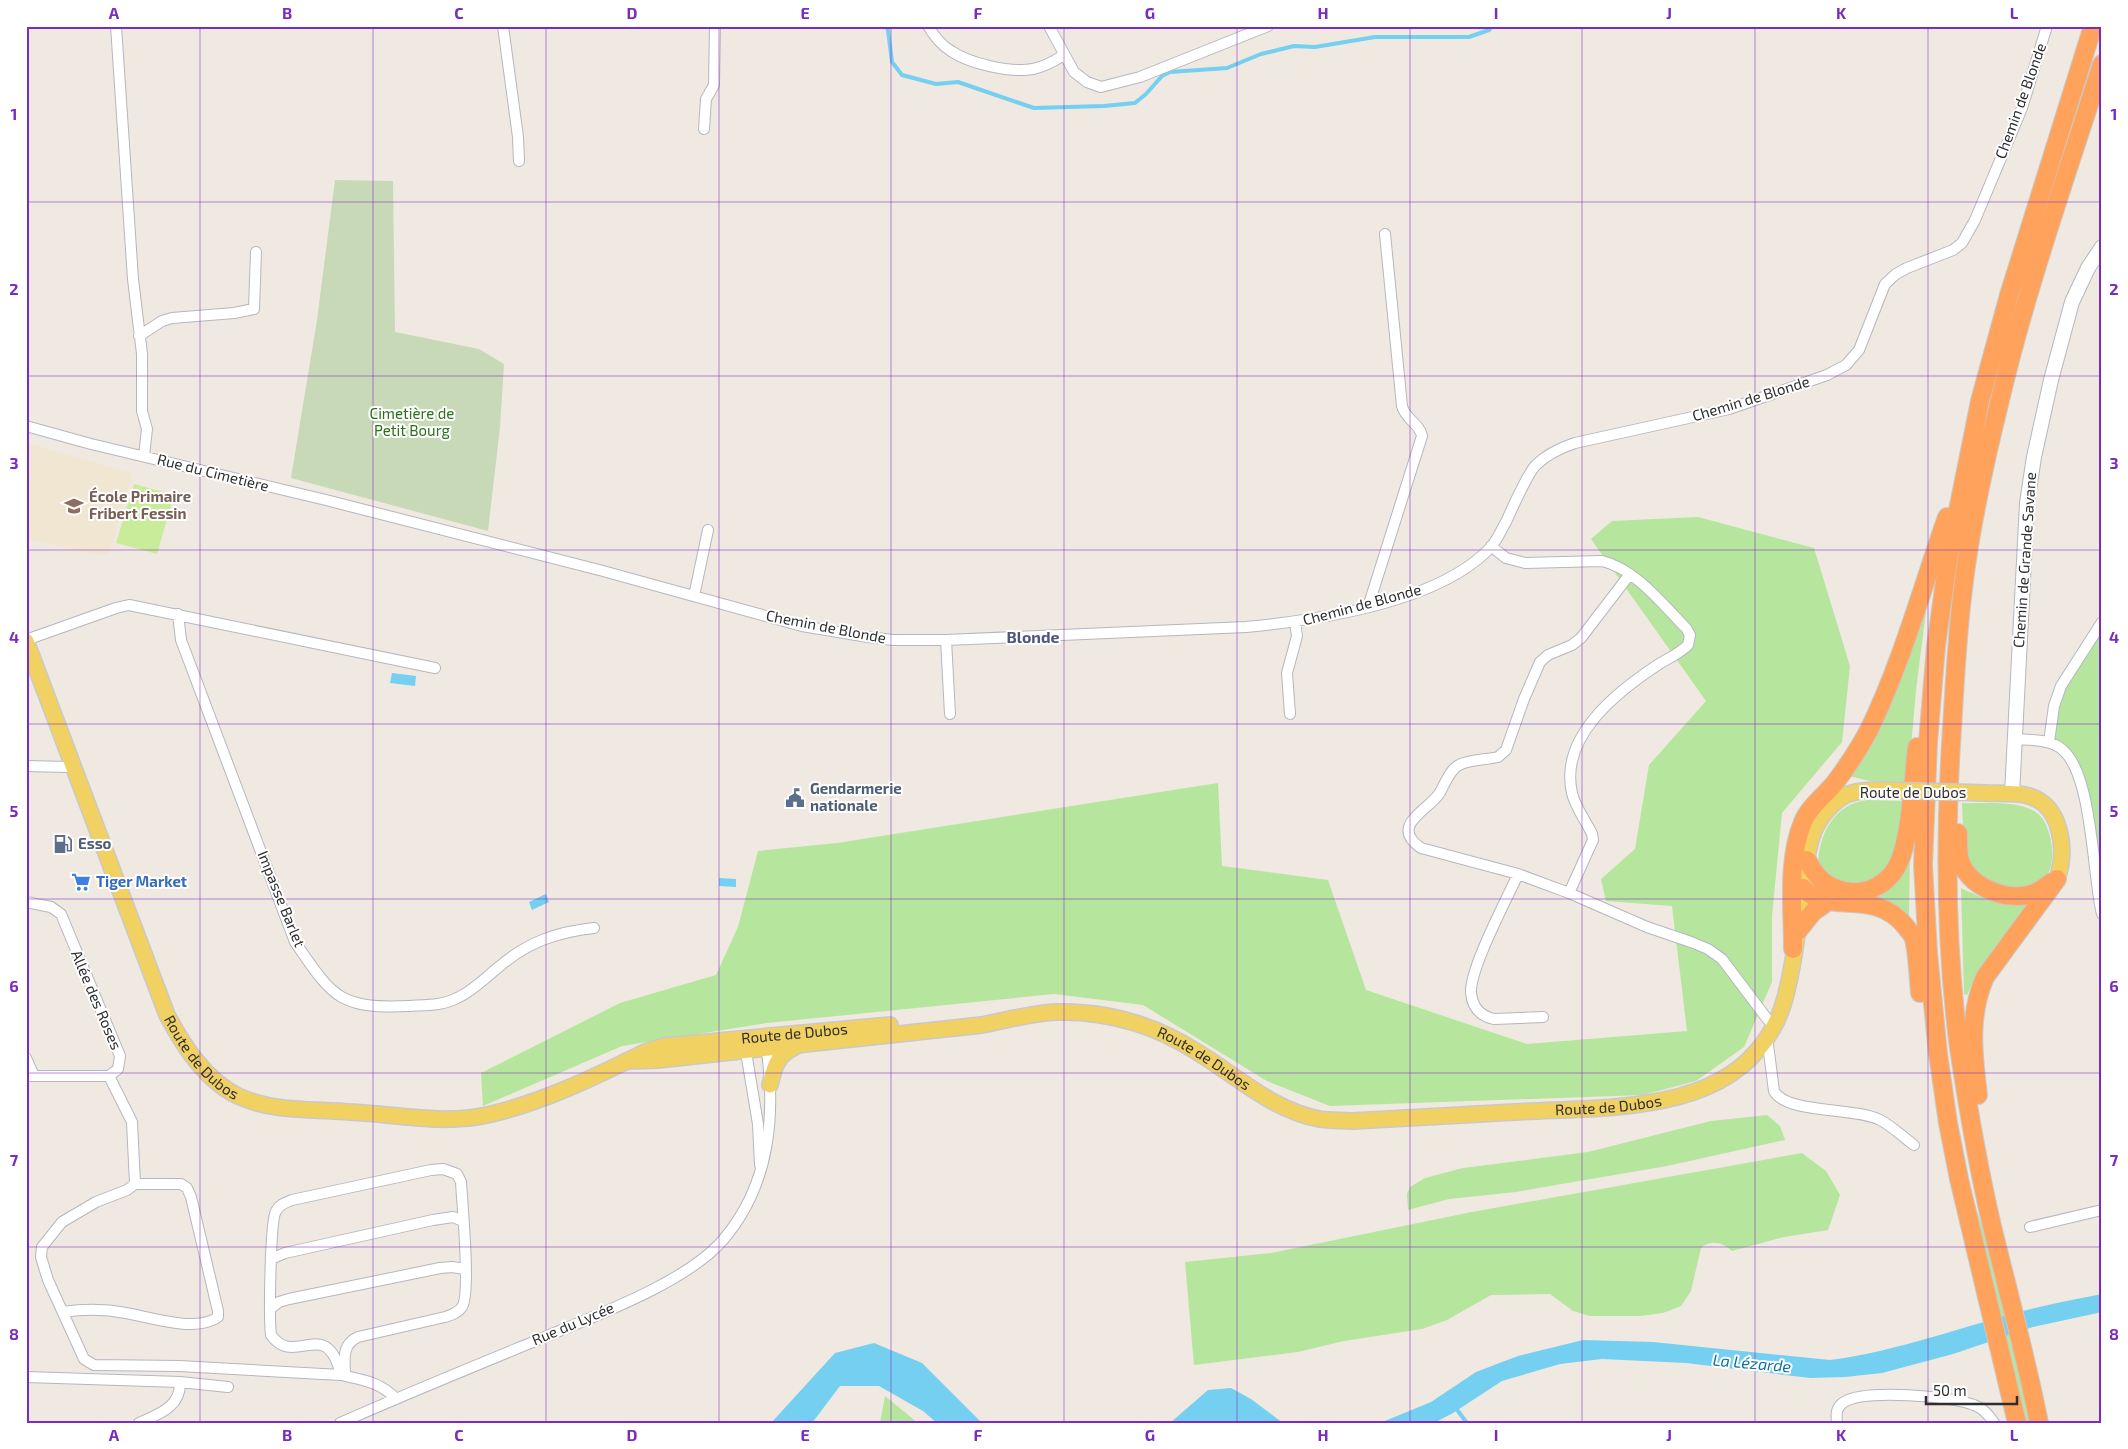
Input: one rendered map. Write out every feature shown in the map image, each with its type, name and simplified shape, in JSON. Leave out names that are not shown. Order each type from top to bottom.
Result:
[{"type":"highway","points":[[1807,860],[1814,874],[1824,884],[1836,889],[1852,892],[1870,890],[1886,881],[1896,868],[1905,844],[1918,742],[1936,646],[1948,560],[1980,400],[2009,295],[2093,26]]},
{"type":"highway","points":[[2039,1423],[2031,1378],[1992,1225],[1969,1110],[1959,1044],[1950,956],[1947,867],[1949,771],[1955,664],[1963,588],[1971,533],[1999,403],[2019,325],[2102,64]]},
{"type":"highway","points":[[1793,949],[1794,870],[1796,850],[1803,821],[1848,766],[1869,730],[1916,613],[1934,554],[1966,467]]},
{"type":"highway","points":[[1936,646],[1928,742],[1923,866],[1928,953],[1938,1054],[1948,1123],[1959,1179],[2017,1423]]},
{"type":"highway","points":[[1955,664],[1963,706],[1958,831],[1959,857],[1966,871],[1983,887],[2002,894],[2019,896],[2034,893],[2057,879]]},
{"type":"highway","points":[[1992,1225],[1972,1045],[1973,1018],[1978,993],[1985,977],[2057,879]]},
{"type":"highway","points":[[1803,888],[1814,898],[1827,902],[1849,902],[1883,908],[1900,920],[1913,937],[1928,1053],[1942,1135],[1959,1179]]},
{"type":"highway","points":[[1797,932],[1813,912],[1827,902]]},
{"type":"main road","name":"Route de Dubos","points":[[26,640],[167,1015],[179,1037],[196,1060],[218,1082],[238,1096],[264,1104],[305,1110],[445,1119],[485,1116],[530,1103],[627,1061],[658,1060],[766,1042],[984,1016],[1026,1016]]},
{"type":"main road","name":"Route de Dubos","points":[[766,1042],[797,1045],[982,1025],[1056,1012],[1096,1014],[1123,1019],[1156,1030],[1196,1051],[1270,1100],[1291,1110],[1320,1119],[1353,1121],[1643,1105],[1699,1090],[1725,1079],[1748,1062],[1771,1031],[1785,999],[1807,860],[1814,831],[1828,810],[1846,795],[1864,790],[1883,790],[2028,796],[2041,802],[2050,810],[2057,823],[2062,853],[2057,879]]},
{"type":"main road","points":[[770,1085],[777,1060],[785,1051],[797,1045]]},
{"type":"street","points":[[116,26],[132,269],[142,354],[142,411],[147,429],[144,456]]},
{"type":"street","points":[[503,26],[518,138],[519,161]]},
{"type":"street","points":[[704,129],[706,100],[714,85],[715,26]]},
{"type":"street","points":[[928,26],[935,37],[952,52],[983,64],[1014,70],[1034,69],[1064,55]]},
{"type":"street","points":[[1049,26],[1074,72],[1087,82],[1101,87],[1111,86],[1140,77],[1268,26]]},
{"type":"street","name":"Chemin de Blonde","points":[[401,519],[802,626],[893,640],[946,640],[1246,627],[1295,622],[1368,607],[1440,584],[1470,566],[1491,546],[1535,466],[1555,450],[1575,443],[1729,409],[1827,375],[1846,365],[1859,350],[1885,284],[1896,274],[1907,268],[1953,250],[1962,243],[1975,220],[2022,108],[2047,26]]},
{"type":"street","points":[[1368,607],[1422,434],[1406,416],[1402,406],[1385,234]]},
{"type":"street","name":"Chemin de Grande Savane","points":[[2012,794],[2027,503],[2034,457],[2051,380],[2072,302],[2088,268],[2102,247]]},
{"type":"street","points":[[139,336],[155,324],[172,318],[234,313],[254,309],[256,252]]},
{"type":"street","name":"Rue du Cimetière","points":[[26,426],[401,519]]},
{"type":"street","points":[[694,596],[708,530]]},
{"type":"street","points":[[1491,546],[1506,558],[1525,563],[1610,563],[1630,574],[1686,628],[1690,641],[1685,648],[1661,663],[1616,697],[1582,736],[1572,761],[1572,792],[1593,840],[1569,893]]},
{"type":"street","points":[[1630,574],[1581,638],[1572,645],[1548,655],[1540,662],[1503,755],[1456,767],[1438,796],[1410,822],[1411,839],[1421,848],[1518,874],[1569,893],[1647,928],[1691,942],[1716,954],[1768,1020],[1771,1031],[1776,1096],[1792,1104],[1862,1113],[1880,1120],[1914,1145]]},
{"type":"street","points":[[26,640],[129,605],[435,668]]},
{"type":"street","name":"Impasse Barlet","points":[[178,614],[182,640],[296,942],[321,979],[339,997],[354,1004],[367,1006],[439,1004],[457,999],[469,992],[521,949],[533,942],[577,930],[594,928]]},
{"type":"street","points":[[1290,714],[1288,673],[1297,636],[1295,622]]},
{"type":"street","points":[[2049,742],[2054,706],[2061,686],[2102,622]]},
{"type":"street","points":[[946,640],[950,714]]},
{"type":"street","points":[[2014,739],[2049,742],[2066,752],[2075,765],[2083,788],[2102,914]]},
{"type":"street","points":[[26,766],[74,766]]},
{"type":"street","points":[[1518,874],[1477,965],[1471,991],[1473,1004],[1486,1017],[1494,1019],[1543,1017]]},
{"type":"street","name":"Allée des Roses","points":[[26,902],[51,907],[61,914],[120,1056],[118,1069],[109,1076]]},
{"type":"street","name":"Rue du Lycée","points":[[340,1423],[628,1301],[688,1268],[722,1241],[749,1198],[769,1138],[770,1085],[766,1042]]},
{"type":"street","name":"Rue du Lycée","points":[[744,1045],[758,1124],[760,1169]]},
{"type":"street","points":[[26,1058],[30,1076],[109,1076],[132,1122],[135,1184]]},
{"type":"street","points":[[443,1169],[457,1174],[461,1182],[465,1269],[466,1299],[462,1308],[445,1317],[358,1336],[352,1340],[346,1349],[343,1375],[332,1350],[314,1344],[295,1347],[283,1346],[276,1342],[271,1335],[271,1259],[275,1212],[281,1204],[292,1200],[431,1170],[443,1169]]},
{"type":"street","points":[[63,1312],[124,1312],[163,1322],[212,1322],[218,1317],[187,1188],[181,1184],[135,1184],[127,1190],[96,1202],[62,1222],[42,1247],[41,1257],[48,1280],[80,1354],[84,1359],[94,1364],[179,1366],[343,1375],[386,1388],[396,1398]]},
{"type":"street","points":[[2030,1227],[2102,1210]]},
{"type":"street","points":[[271,1259],[285,1253],[433,1220],[453,1217],[463,1221]]},
{"type":"street","points":[[270,1309],[284,1300],[309,1294],[446,1268],[465,1269]]},
{"type":"street","points":[[26,1377],[180,1382],[228,1388]]},
{"type":"street","points":[[139,1423],[173,1404],[179,1398],[180,1382]]},
{"type":"street","points":[[1837,1423],[1837,1409],[1843,1403],[1860,1397],[1888,1395],[1946,1398],[1974,1404],[1983,1409],[1994,1423]]},
{"type":"shaded area","name":"École Primaire Fribert Fessin","points":[[26,443],[132,473],[110,552],[104,555],[94,554],[26,539]]},
{"type":"green space","name":"Cimetière de Petit Bourg","points":[[335,180],[393,181],[395,332],[479,349],[504,364],[500,427],[488,531],[291,478],[317,320]]},
{"type":"green space","points":[[134,484],[174,495],[157,554],[116,543]]},
{"type":"green space","points":[[1698,517],[1814,548],[1850,666],[1842,742],[1782,813],[1772,916],[1772,982],[1744,1047],[1696,1081],[1643,1095],[1330,1106],[1267,1081],[1143,1005],[1054,994],[767,1023],[622,1046],[483,1106],[481,1073],[620,1003],[716,975],[738,927],[758,851],[837,843],[1218,783],[1222,866],[1328,880],[1366,990],[1527,1044],[1687,1031],[1672,906],[1606,901],[1601,879],[1635,849],[1649,765],[1706,701],[1591,539],[1612,521]]},
{"type":"green space","points":[[1927,603],[1916,690],[1908,782],[1870,781],[1849,776]]},
{"type":"green space","points":[[2102,622],[2102,914],[2075,765],[2049,742],[2054,706]]},
{"type":"green space","points":[[1868,800],[1903,801],[1898,836],[1890,860],[1876,878],[1866,884],[1839,885],[1818,867],[1821,843],[1830,823],[1837,814],[1856,802]]},
{"type":"green space","points":[[1962,803],[2017,805],[2034,811],[2040,816],[2049,833],[2052,854],[2049,872],[2044,879],[2026,886],[2004,887],[1992,885],[1972,873],[1964,849]]},
{"type":"green space","points":[[1910,848],[1909,916],[1891,904],[1871,897]]},
{"type":"green space","points":[[1961,888],[1994,901],[2020,905],[2029,904],[2030,906],[1994,948],[1979,971],[1967,995],[1964,994]]},
{"type":"green space","points":[[1767,1115],[1780,1126],[1785,1140],[1667,1166],[1516,1192],[1449,1199],[1408,1210],[1407,1194],[1410,1187],[1425,1178],[1463,1168],[1588,1152],[1711,1121]]},
{"type":"green space","points":[[1802,1153],[1826,1171],[1840,1195],[1828,1230],[1784,1237],[1732,1251],[1717,1243],[1705,1245],[1701,1248],[1691,1291],[1681,1306],[1663,1313],[1640,1316],[1590,1316],[1573,1311],[1550,1294],[1491,1295],[1447,1320],[1422,1329],[1344,1341],[1298,1352],[1194,1365],[1185,1262],[1271,1253],[1472,1212]]},
{"type":"green space","points":[[1976,1208],[1985,1233],[2005,1317],[1999,1318]]},
{"type":"green space","points":[[2010,1335],[2031,1423],[2025,1423],[2004,1337]]},
{"type":"green space","points":[[885,1396],[918,1423],[880,1423]]},
{"type":"water","points":[[392,673],[416,676],[415,686],[390,683]]},
{"type":"water","points":[[719,878],[736,879],[736,887],[719,886]]},
{"type":"water","points":[[546,894],[549,902],[532,910],[529,902]]},
{"type":"water","name":"La Lézarde","points":[[2102,1294],[2102,1312],[2033,1327],[1953,1354],[1882,1373],[1810,1378],[1686,1363],[1602,1359],[1560,1364],[1502,1381],[1434,1423],[1380,1423],[1431,1402],[1476,1372],[1518,1356],[1583,1340],[1653,1342],[1830,1360],[1881,1351],[2031,1309]]},
{"type":"water","points":[[874,1343],[922,1363],[982,1423],[937,1423],[923,1411],[879,1386],[840,1386],[812,1423],[771,1423],[835,1353]]},
{"type":"water","points":[[1231,1388],[1251,1399],[1283,1423],[1170,1423],[1208,1390]]},
{"type":"waterway","points":[[886,26],[892,62],[902,75],[936,84],[958,82],[1034,108],[1135,103],[1162,76],[1170,72],[1227,68],[1261,54],[1294,46],[1315,47],[1375,37],[1469,37],[1489,30],[1492,26]]},
{"type":"waterway","points":[[1455,1407],[1467,1423]]},
{"type":"place","name":"École Primaire Fribert Fessin","points":[[74,506]]},
{"type":"place","name":"Gendarmerie nationale","points":[[795,798]]},
{"type":"place","name":"Esso","points":[[63,844]]},
{"type":"place","name":"Tiger Market","points":[[81,882]]},
{"type":"district","name":"Blonde","points":[[1033,637]]}]
